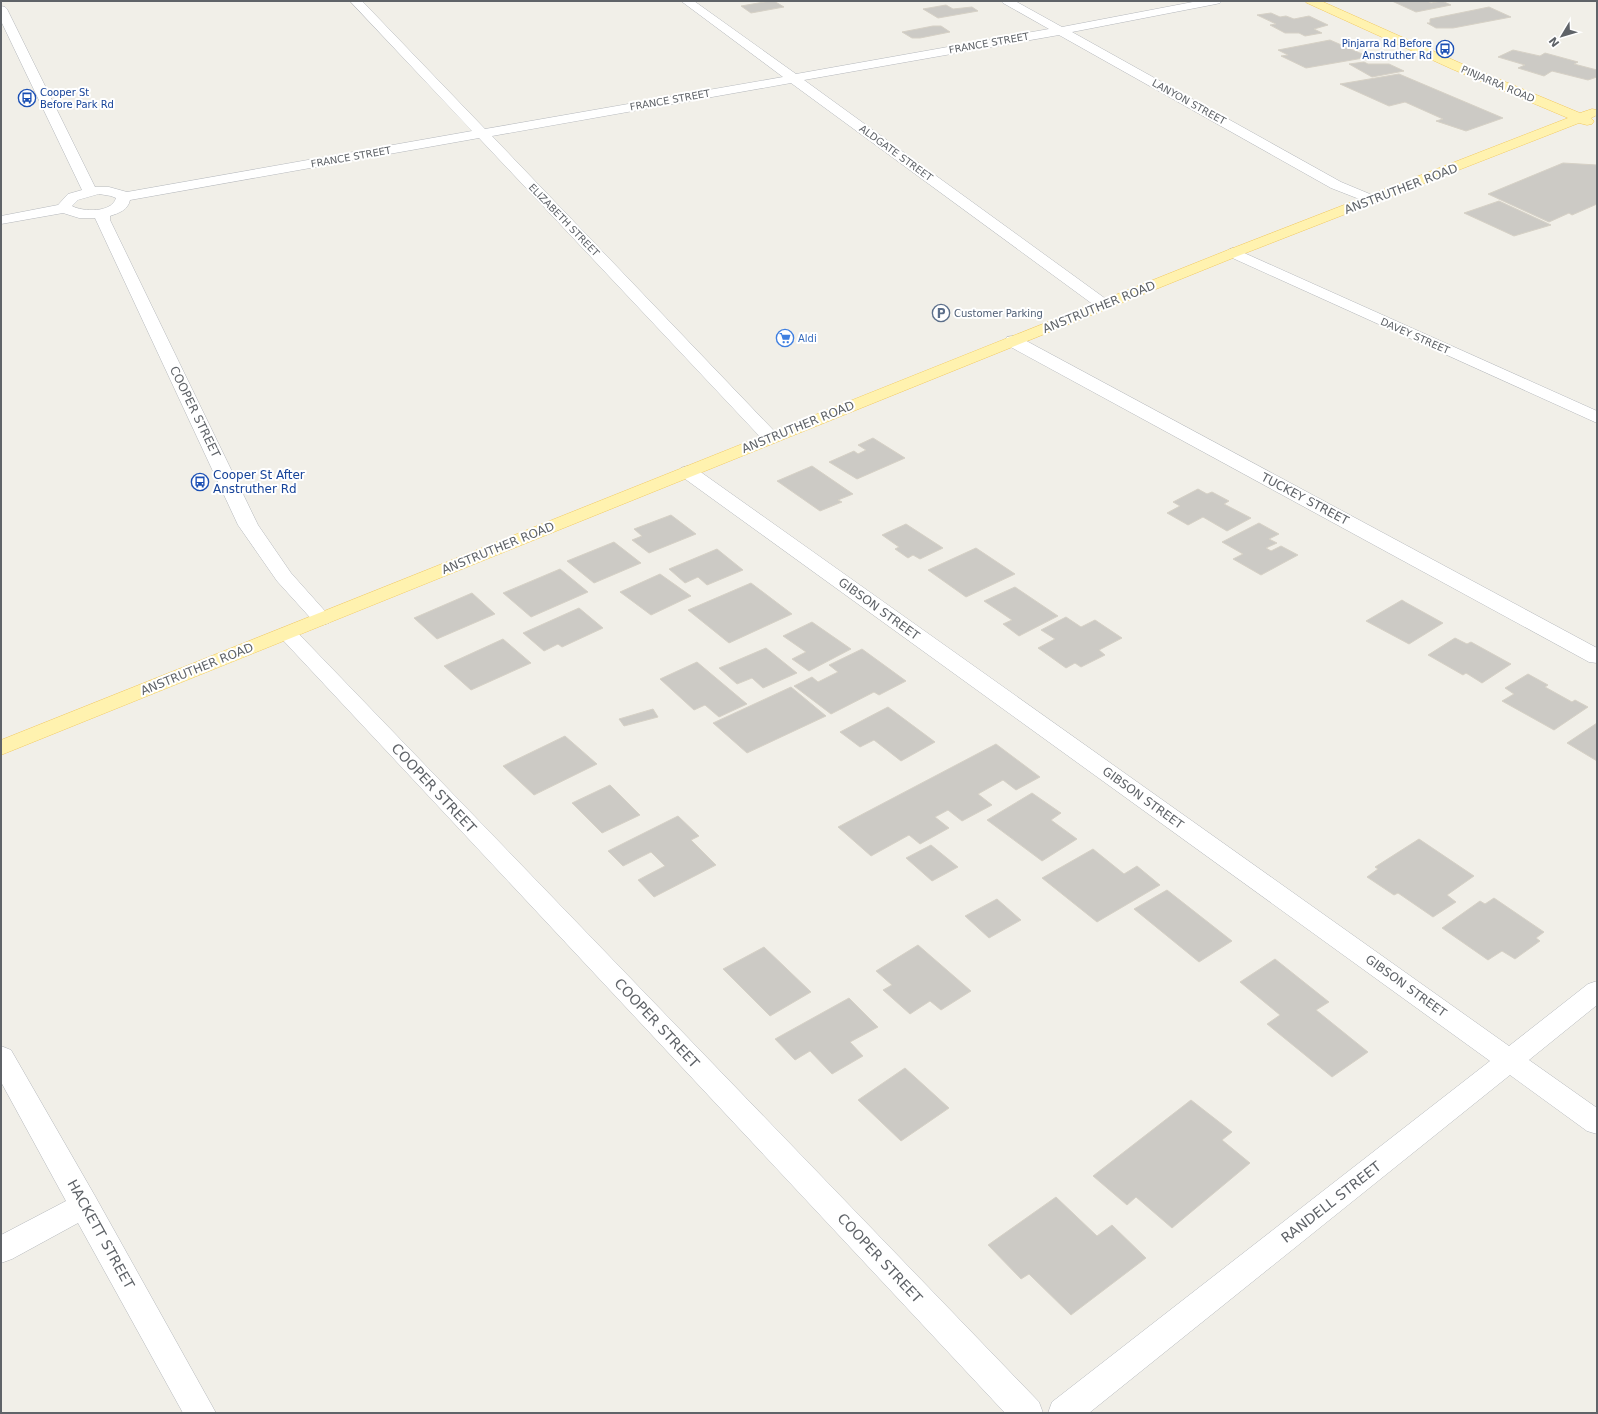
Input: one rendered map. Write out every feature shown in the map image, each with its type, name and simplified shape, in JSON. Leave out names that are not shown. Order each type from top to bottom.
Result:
[{"type":"main road","name":"PINJARRA ROAD","points":[[1311,1],[1456,66],[1593,116]]},
{"type":"main road","name":"PINJARRA ROAD","points":[[1329,1],[1593,116]]},
{"type":"main road","name":"ANSTRUTHER ROAD","points":[[1,748],[1233,253],[1593,116]]},
{"type":"street","name":"ELIZABETH STREET","points":[[356,1],[771,438]]},
{"type":"street","name":"ALDGATE STREET","points":[[687,1],[1104,305]]},
{"type":"street","name":"LANYON STREET","points":[[1007,1],[1336,185],[1372,200]]},
{"type":"street","name":"FRANCE STREET","points":[[124,197],[1216,1]]},
{"type":"street","points":[[1,10],[6,31],[90,192]]},
{"type":"street","points":[[1,220],[65,208],[68,211],[78,214],[102,213],[122,204],[124,197],[121,194],[108,191],[90,192],[73,197],[64,204],[65,208]]},
{"type":"street","name":"COOPER STREET","points":[[102,213],[103,220],[248,525],[284,577],[322,619]]},
{"type":"street","name":"DAVEY STREET","points":[[1233,253],[1597,418]]},
{"type":"street","name":"TUCKEY STREET","points":[[1013,341],[1597,657]]},
{"type":"street","name":"GIBSON STREET","points":[[688,472],[1597,1123]]},
{"type":"street","name":"COOPER STREET","points":[[287,633],[1027,1413]]},
{"type":"street","name":"RANDELL STREET","points":[[1064,1413],[1597,991]]},
{"type":"street","name":"HACKETT STREET","points":[[1,1056],[200,1413]]},
{"type":"street","points":[[1,1250],[85,1205]]},
{"type":"building","points":[[774,1],[784,7],[751,13],[741,6]]},
{"type":"building","points":[[1392,1],[1427,1],[1431,3],[1442,1],[1451,5],[1416,12]]},
{"type":"building","points":[[946,5],[953,9],[972,7],[978,11],[938,18],[923,9]]},
{"type":"building","points":[[1489,7],[1511,17],[1453,28],[1436,28],[1427,23],[1430,23],[1430,19]]},
{"type":"building","points":[[1271,13],[1280,17],[1286,16],[1294,19],[1309,16],[1328,25],[1314,29],[1322,33],[1305,36],[1299,33],[1285,33],[1270,25],[1276,24],[1257,15]]},
{"type":"building","points":[[933,26],[941,26],[950,32],[920,38],[912,38],[902,32]]},
{"type":"building","points":[[1330,40],[1369,57],[1306,68],[1281,56],[1288,55],[1278,50]]},
{"type":"building","points":[[1513,50],[1540,56],[1545,53],[1578,62],[1574,64],[1597,70],[1597,77],[1588,80],[1552,71],[1544,76],[1518,68],[1525,65],[1498,57]]},
{"type":"building","points":[[1364,62],[1368,64],[1389,64],[1404,71],[1372,77],[1349,64]]},
{"type":"building","points":[[1399,74],[1503,118],[1466,131],[1436,121],[1443,119],[1405,102],[1389,106],[1340,84]]},
{"type":"building","points":[[1563,163],[1597,165],[1597,204],[1572,215],[1569,213],[1549,222],[1488,194]]},
{"type":"building","points":[[1499,201],[1551,225],[1514,236],[1464,213]]},
{"type":"building","points":[[873,438],[905,458],[857,479],[829,462],[854,451],[858,454],[866,450],[858,445]]},
{"type":"building","points":[[812,466],[853,494],[838,500],[842,502],[820,511],[777,481]]},
{"type":"building","points":[[1198,489],[1207,494],[1212,492],[1229,501],[1224,504],[1251,518],[1227,531],[1203,517],[1188,525],[1167,513],[1180,506],[1173,502]]},
{"type":"building","points":[[671,515],[696,534],[649,553],[632,540],[642,536],[634,529]]},
{"type":"building","points":[[1259,523],[1279,534],[1269,539],[1277,543],[1266,548],[1271,551],[1281,546],[1298,555],[1261,575],[1233,559],[1243,554],[1222,542]]},
{"type":"building","points":[[906,524],[943,548],[920,559],[913,555],[908,558],[895,549],[899,547],[882,535]]},
{"type":"building","points":[[614,542],[641,563],[594,583],[567,561]]},
{"type":"building","points":[[976,548],[1015,574],[966,597],[928,570]]},
{"type":"building","points":[[717,549],[743,570],[707,585],[698,577],[685,583],[669,569]]},
{"type":"building","points":[[560,569],[588,592],[531,617],[503,593]]},
{"type":"building","points":[[660,574],[691,596],[651,615],[620,592]]},
{"type":"building","points":[[751,583],[792,614],[729,643],[688,610]]},
{"type":"building","points":[[1015,587],[1058,616],[1019,636],[1003,624],[1012,620],[984,601]]},
{"type":"building","points":[[472,593],[495,614],[437,639],[414,618]]},
{"type":"building","points":[[1402,600],[1443,623],[1409,644],[1366,621]]},
{"type":"building","points":[[579,608],[603,628],[562,647],[558,644],[544,651],[523,633]]},
{"type":"building","points":[[1066,617],[1081,627],[1095,620],[1122,638],[1099,650],[1105,655],[1081,667],[1075,663],[1066,668],[1038,648],[1055,639],[1041,630]]},
{"type":"building","points":[[812,622],[851,649],[809,671],[792,659],[806,652],[783,636]]},
{"type":"building","points":[[1455,638],[1467,644],[1471,642],[1511,664],[1482,683],[1466,673],[1463,675],[1428,655]]},
{"type":"building","points":[[503,639],[531,663],[471,690],[444,666]]},
{"type":"building","points":[[766,648],[797,673],[763,688],[752,678],[737,684],[719,668]]},
{"type":"building","points":[[862,649],[906,681],[879,695],[874,692],[831,714],[794,686],[812,677],[818,682],[838,672],[829,665]]},
{"type":"building","points":[[697,662],[747,704],[719,717],[705,705],[694,710],[660,679]]},
{"type":"building","points":[[1528,674],[1548,685],[1545,687],[1572,702],[1575,700],[1588,707],[1554,730],[1502,701],[1514,694],[1505,688]]},
{"type":"building","points":[[791,687],[826,716],[747,753],[713,723]]},
{"type":"building","points":[[888,707],[935,742],[901,761],[874,740],[860,747],[840,732]]},
{"type":"building","points":[[653,709],[658,717],[624,726],[619,719]]},
{"type":"building","points":[[1597,723],[1597,761],[1567,743]]},
{"type":"building","points":[[565,736],[597,764],[534,795],[503,766]]},
{"type":"building","points":[[996,744],[1040,777],[1016,790],[1003,780],[978,794],[992,805],[962,821],[948,810],[935,817],[949,828],[920,844],[909,835],[871,856],[838,827]]},
{"type":"building","points":[[610,785],[640,815],[602,833],[572,803]]},
{"type":"building","points":[[1032,793],[1061,813],[1051,820],[1077,839],[1042,861],[987,820]]},
{"type":"building","points":[[678,816],[699,836],[691,840],[716,865],[654,897],[638,880],[665,866],[651,852],[623,866],[608,851]]},
{"type":"building","points":[[1419,839],[1474,876],[1447,895],[1456,902],[1433,917],[1398,893],[1394,895],[1367,877],[1378,869],[1375,867]]},
{"type":"building","points":[[931,845],[958,867],[932,881],[906,858]]},
{"type":"building","points":[[1093,849],[1124,874],[1137,866],[1160,885],[1097,922],[1042,878]]},
{"type":"building","points":[[1167,890],[1232,941],[1199,962],[1134,909]]},
{"type":"building","points":[[1494,898],[1544,932],[1536,938],[1540,941],[1515,959],[1502,951],[1488,960],[1442,928],[1480,901],[1485,904]]},
{"type":"building","points":[[997,899],[1021,920],[989,938],[965,916]]},
{"type":"building","points":[[918,945],[971,991],[941,1010],[930,1001],[910,1014],[883,990],[892,985],[876,971]]},
{"type":"building","points":[[764,947],[811,992],[770,1016],[723,969]]},
{"type":"building","points":[[1275,959],[1329,1002],[1316,1010],[1368,1052],[1332,1077],[1267,1024],[1280,1015],[1240,982]]},
{"type":"building","points":[[849,998],[878,1027],[850,1042],[863,1056],[832,1074],[810,1051],[795,1060],[775,1039]]},
{"type":"building","points":[[905,1068],[949,1108],[901,1141],[858,1100]]},
{"type":"building","points":[[1191,1100],[1232,1132],[1222,1140],[1250,1163],[1172,1228],[1136,1197],[1127,1205],[1093,1176]]},
{"type":"building","points":[[1056,1197],[1097,1236],[1112,1225],[1146,1258],[1071,1315],[1029,1274],[1021,1279],[988,1245]]},
{"type":"place","name":"Pinjarra Rd Before Anstruther Rd","points":[[1445,49]]},
{"type":"place","name":"Cooper St Before Park Rd","points":[[27,98]]},
{"type":"place","name":"Customer Parking","points":[[941,313]]},
{"type":"place","name":"Aldi","points":[[785,338]]},
{"type":"place","name":"Cooper St After Anstruther Rd","points":[[200,482]]}]
